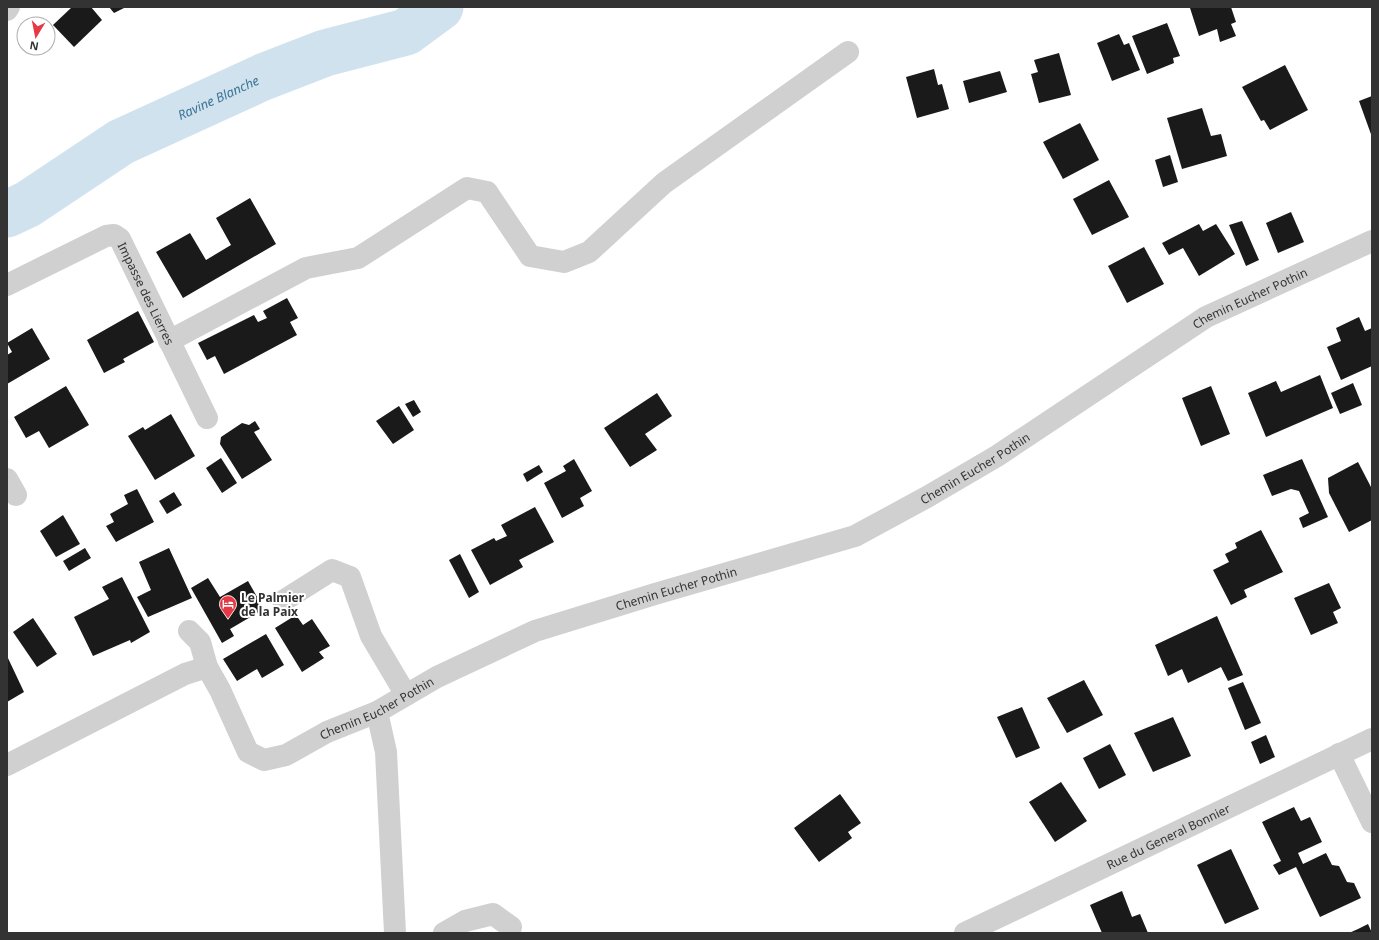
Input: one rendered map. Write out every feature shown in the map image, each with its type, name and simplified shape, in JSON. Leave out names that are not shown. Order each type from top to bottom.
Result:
[{"type":"street","points":[[169,341],[306,268],[358,258],[467,188],[488,192],[530,256],[564,262],[589,252],[664,183],[848,52]]},
{"type":"street","name":"Impasse des Lierres","points":[[7,285],[106,236],[114,235],[120,239],[207,418]]},
{"type":"street","name":"Chemin Eucher Pothin","points":[[189,630],[200,642],[207,667],[220,690],[248,752],[264,760],[286,755],[327,732],[377,712],[437,677],[535,631],[655,594],[855,536],[997,456],[1206,316],[1372,241]]},
{"type":"street","points":[[283,602],[332,570],[350,577],[371,636],[406,695]]},
{"type":"street","points":[[7,765],[172,680],[207,667]]},
{"type":"street","points":[[377,712],[386,752],[395,933]]},
{"type":"street","name":"Rue du General Bonnier","points":[[965,933],[1372,739]]},
{"type":"street","points":[[1339,754],[1372,822]]},
{"type":"street","points":[[444,933],[465,921],[493,914],[511,928]]},
{"type":"building","points":[[72,7],[91,7],[102,20],[74,47],[56,28],[56,22]]},
{"type":"building","points":[[109,7],[126,7],[114,13]]},
{"type":"building","points":[[1231,7],[1236,22],[1231,24],[1236,36],[1220,42],[1217,29],[1199,36],[1190,8]]},
{"type":"building","points":[[1167,23],[1180,56],[1173,58],[1174,63],[1147,74],[1132,36]]},
{"type":"building","points":[[1119,34],[1124,45],[1129,43],[1140,70],[1112,81],[1097,43]]},
{"type":"building","points":[[1059,53],[1071,95],[1039,103],[1031,74],[1038,72],[1034,60]]},
{"type":"building","points":[[1285,65],[1308,110],[1270,130],[1264,120],[1261,121],[1242,87]]},
{"type":"building","points":[[934,69],[938,85],[942,84],[949,109],[917,118],[906,77]]},
{"type":"building","points":[[1000,71],[1007,92],[969,103],[963,81]]},
{"type":"building","points":[[1372,96],[1372,137],[1359,101]]},
{"type":"building","points":[[1202,108],[1211,136],[1221,134],[1227,156],[1182,169],[1167,118]]},
{"type":"building","points":[[1080,123],[1099,160],[1063,179],[1043,142]]},
{"type":"building","points":[[1170,155],[1178,182],[1163,187],[1155,160]]},
{"type":"building","points":[[1109,180],[1129,217],[1092,235],[1073,199]]},
{"type":"building","points":[[250,198],[276,244],[183,298],[156,252],[190,233],[206,260],[231,245],[216,218]]},
{"type":"building","points":[[1291,212],[1304,242],[1278,253],[1266,223]]},
{"type":"building","points":[[1242,221],[1259,260],[1246,266],[1229,225]]},
{"type":"building","points":[[1199,224],[1203,231],[1216,224],[1235,254],[1199,276],[1183,248],[1169,255],[1162,243]]},
{"type":"building","points":[[1144,247],[1164,284],[1127,303],[1108,266]]},
{"type":"building","points":[[287,298],[298,318],[290,322],[297,335],[224,374],[215,356],[207,360],[198,343],[254,315],[258,322],[267,318],[263,311]]},
{"type":"building","points":[[138,311],[154,342],[123,359],[125,362],[104,373],[87,340]]},
{"type":"building","points":[[1359,317],[1365,331],[1372,328],[1372,366],[1341,380],[1327,347],[1341,341],[1336,328]]},
{"type":"building","points":[[32,328],[50,359],[7,384],[7,355],[12,352],[7,343]]},
{"type":"building","points":[[1320,375],[1333,408],[1266,437],[1248,393],[1276,381],[1281,392]]},
{"type":"building","points":[[1353,383],[1362,405],[1340,414],[1331,393]]},
{"type":"building","points":[[66,386],[89,425],[49,448],[39,431],[26,438],[14,417]]},
{"type":"building","points":[[1211,386],[1230,434],[1201,446],[1182,398]]},
{"type":"building","points":[[657,393],[672,416],[645,434],[657,450],[630,467],[604,428]]},
{"type":"building","points":[[414,400],[421,412],[413,417],[405,404]]},
{"type":"building","points":[[399,406],[414,430],[393,444],[376,421]]},
{"type":"building","points":[[171,414],[195,456],[155,480],[128,436],[143,427],[145,430]]},
{"type":"building","points":[[255,421],[260,429],[254,432],[272,460],[242,479],[220,444],[221,437],[242,423],[249,425]]},
{"type":"building","points":[[221,458],[237,483],[222,493],[206,468]]},
{"type":"building","points":[[574,459],[592,491],[580,498],[584,506],[562,518],[544,483],[566,471],[563,466]]},
{"type":"building","points":[[1302,459],[1328,517],[1303,528],[1299,518],[1309,513],[1299,491],[1291,489],[1272,496],[1263,475]]},
{"type":"building","points":[[1358,462],[1372,489],[1372,520],[1349,532],[1329,493],[1328,478]]},
{"type":"building","points":[[539,465],[543,472],[527,482],[523,474]]},
{"type":"building","points":[[137,489],[154,522],[116,542],[106,526],[114,522],[110,514],[128,504],[124,495]]},
{"type":"building","points":[[174,492],[182,505],[167,514],[159,501]]},
{"type":"building","points":[[535,507],[554,542],[519,560],[523,567],[490,585],[471,550],[494,538],[496,541],[507,536],[501,525]]},
{"type":"building","points":[[63,515],[80,544],[56,557],[40,531]]},
{"type":"building","points":[[1261,530],[1283,572],[1244,590],[1247,597],[1231,605],[1213,570],[1229,562],[1225,554],[1237,548],[1235,543]]},
{"type":"building","points":[[85,548],[91,558],[69,571],[63,561]]},
{"type":"building","points":[[169,548],[192,598],[148,617],[137,597],[151,590],[139,562]]},
{"type":"building","points":[[460,554],[479,592],[469,598],[449,560]]},
{"type":"building","points":[[122,577],[150,632],[131,643],[130,640],[93,656],[74,617],[109,599],[102,587]]},
{"type":"building","name":"Le Palmier de la Paix","points":[[208,578],[220,597],[248,581],[264,609],[230,629],[234,636],[222,643],[191,588]]},
{"type":"building","points":[[1329,583],[1341,608],[1333,612],[1338,623],[1311,635],[1294,598]]},
{"type":"building","points":[[296,615],[303,625],[312,619],[330,646],[319,652],[324,658],[302,672],[275,628]]},
{"type":"building","points":[[1217,616],[1243,675],[1228,681],[1221,667],[1188,683],[1182,669],[1168,676],[1155,645]]},
{"type":"building","points":[[33,618],[57,654],[37,667],[13,632]]},
{"type":"building","points":[[266,634],[284,665],[262,678],[257,669],[237,681],[223,659]]},
{"type":"building","points":[[7,656],[24,692],[7,702]]},
{"type":"building","points":[[1084,680],[1103,715],[1067,733],[1047,698]]},
{"type":"building","points":[[1243,682],[1261,723],[1245,730],[1228,688]]},
{"type":"building","points":[[1022,707],[1040,748],[1016,758],[997,717]]},
{"type":"building","points":[[1173,717],[1191,756],[1153,772],[1134,733]]},
{"type":"building","points":[[1266,735],[1275,757],[1260,764],[1251,742]]},
{"type":"building","points":[[1110,744],[1126,775],[1099,789],[1083,758]]},
{"type":"building","points":[[1061,782],[1087,821],[1055,842],[1029,802]]},
{"type":"building","points":[[840,794],[861,823],[848,832],[852,838],[819,862],[794,828]]},
{"type":"building","points":[[1294,807],[1301,821],[1310,817],[1322,842],[1298,853],[1303,864],[1326,853],[1332,865],[1339,866],[1347,882],[1354,883],[1361,898],[1320,917],[1296,867],[1279,875],[1273,865],[1281,861],[1262,822]]},
{"type":"building","points":[[1231,849],[1259,909],[1225,924],[1197,865]]},
{"type":"building","points":[[1122,891],[1132,917],[1140,914],[1148,933],[1102,933],[1090,905]]},
{"type":"building","points":[[1368,924],[1372,933],[1349,933],[1358,929]]},
{"type":"waterway","name":"Ravine Blanche","points":[[7,214],[28,204],[121,142],[263,77],[325,53],[406,32],[440,7]]},
{"type":"place","name":"Le Palmier de la Paix","points":[[228,619]]}]
